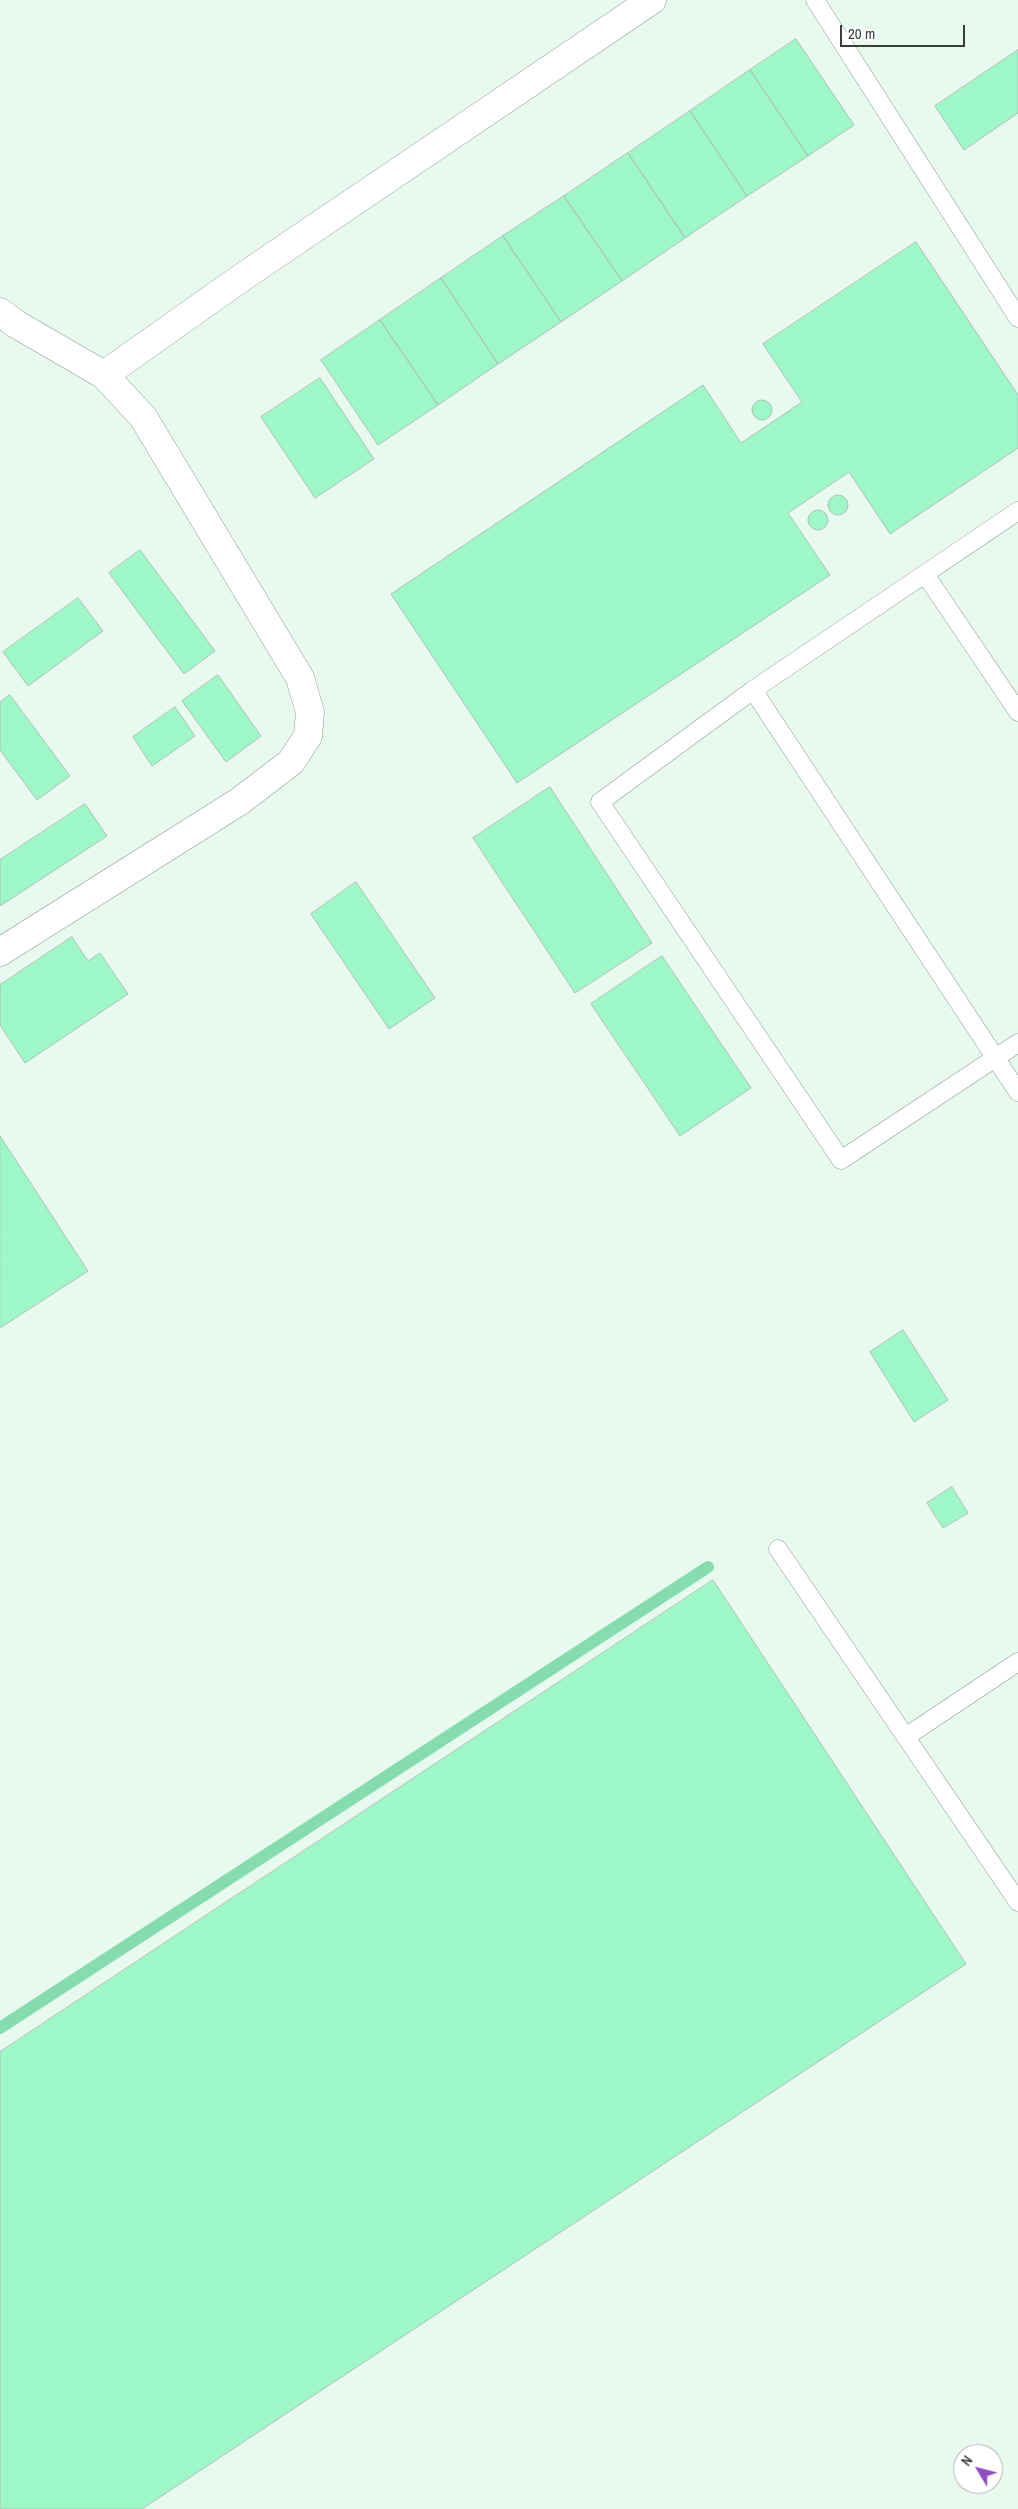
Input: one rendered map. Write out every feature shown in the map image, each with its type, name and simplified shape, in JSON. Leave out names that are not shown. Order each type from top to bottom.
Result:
[{"type":"street","points":[[104,374],[244,276],[652,0]]},
{"type":"street","points":[[0,312],[16,324],[104,374],[143,416],[300,678],[310,712],[308,736],[291,762],[240,801],[0,952]]},
{"type":"lane","points":[[815,0],[1018,318]]},
{"type":"lane","points":[[1018,511],[753,690],[600,802],[841,1160],[1018,1043]]},
{"type":"lane","points":[[925,574],[1018,712]]},
{"type":"lane","points":[[753,690],[1018,1092]]},
{"type":"lane","points":[[778,1549],[907,1736],[1018,1902]]},
{"type":"lane","points":[[907,1736],[1018,1662]]},
{"type":"building","points":[[796,39],[854,125],[808,156],[750,70]]},
{"type":"building","points":[[1018,50],[1018,113],[964,150],[935,106]]},
{"type":"building","points":[[750,70],[808,156],[747,196],[690,111]]},
{"type":"building","points":[[690,111],[747,196],[685,238],[628,153]]},
{"type":"building","points":[[628,153],[685,238],[622,281],[564,196]]},
{"type":"building","points":[[564,196],[622,281],[561,322],[503,236]]},
{"type":"building","points":[[503,236],[561,322],[498,364],[441,278]]},
{"type":"building","points":[[916,242],[1018,395],[1018,448],[890,534],[849,472],[788,513],[830,575],[517,783],[391,594],[703,385],[741,443],[802,402],[763,344]]},
{"type":"building","points":[[441,278],[498,364],[438,405],[380,320]]},
{"type":"building","points":[[380,320],[438,405],[378,445],[321,360]]},
{"type":"building","points":[[320,378],[374,459],[315,498],[261,417]]},
{"type":"building","points":[[758,400],[766,400],[772,406],[772,414],[766,420],[758,420],[752,414],[752,406]]},
{"type":"building","points":[[834,495],[842,495],[848,501],[848,509],[842,515],[834,515],[828,509],[828,501]]},
{"type":"building","points":[[814,510],[822,510],[828,516],[828,524],[822,530],[814,530],[808,524],[808,516]]},
{"type":"building","points":[[140,550],[215,651],[184,674],[109,573]]},
{"type":"building","points":[[78,598],[103,631],[28,686],[3,652]]},
{"type":"building","points":[[218,675],[261,736],[226,762],[182,701]]},
{"type":"building","points":[[10,695],[70,776],[37,800],[0,750],[0,702]]},
{"type":"building","points":[[175,707],[195,736],[152,766],[133,737]]},
{"type":"building","points":[[550,787],[652,943],[575,993],[473,838]]},
{"type":"building","points":[[85,804],[107,836],[0,906],[0,860]]},
{"type":"building","points":[[356,882],[435,998],[389,1029],[311,914]]},
{"type":"building","points":[[72,937],[88,961],[100,953],[128,994],[25,1063],[0,1025],[0,985]]},
{"type":"building","points":[[662,956],[751,1088],[680,1136],[591,1004]]},
{"type":"building","points":[[0,1136],[88,1271],[0,1328]]},
{"type":"building","points":[[903,1330],[948,1400],[914,1422],[870,1352]]},
{"type":"building","points":[[952,1487],[968,1513],[943,1528],[927,1503]]},
{"type":"building","points":[[713,1580],[966,1964],[142,2509],[0,2509],[0,2052]]},
{"type":"waterway","points":[[0,2028],[708,1567]]}]
